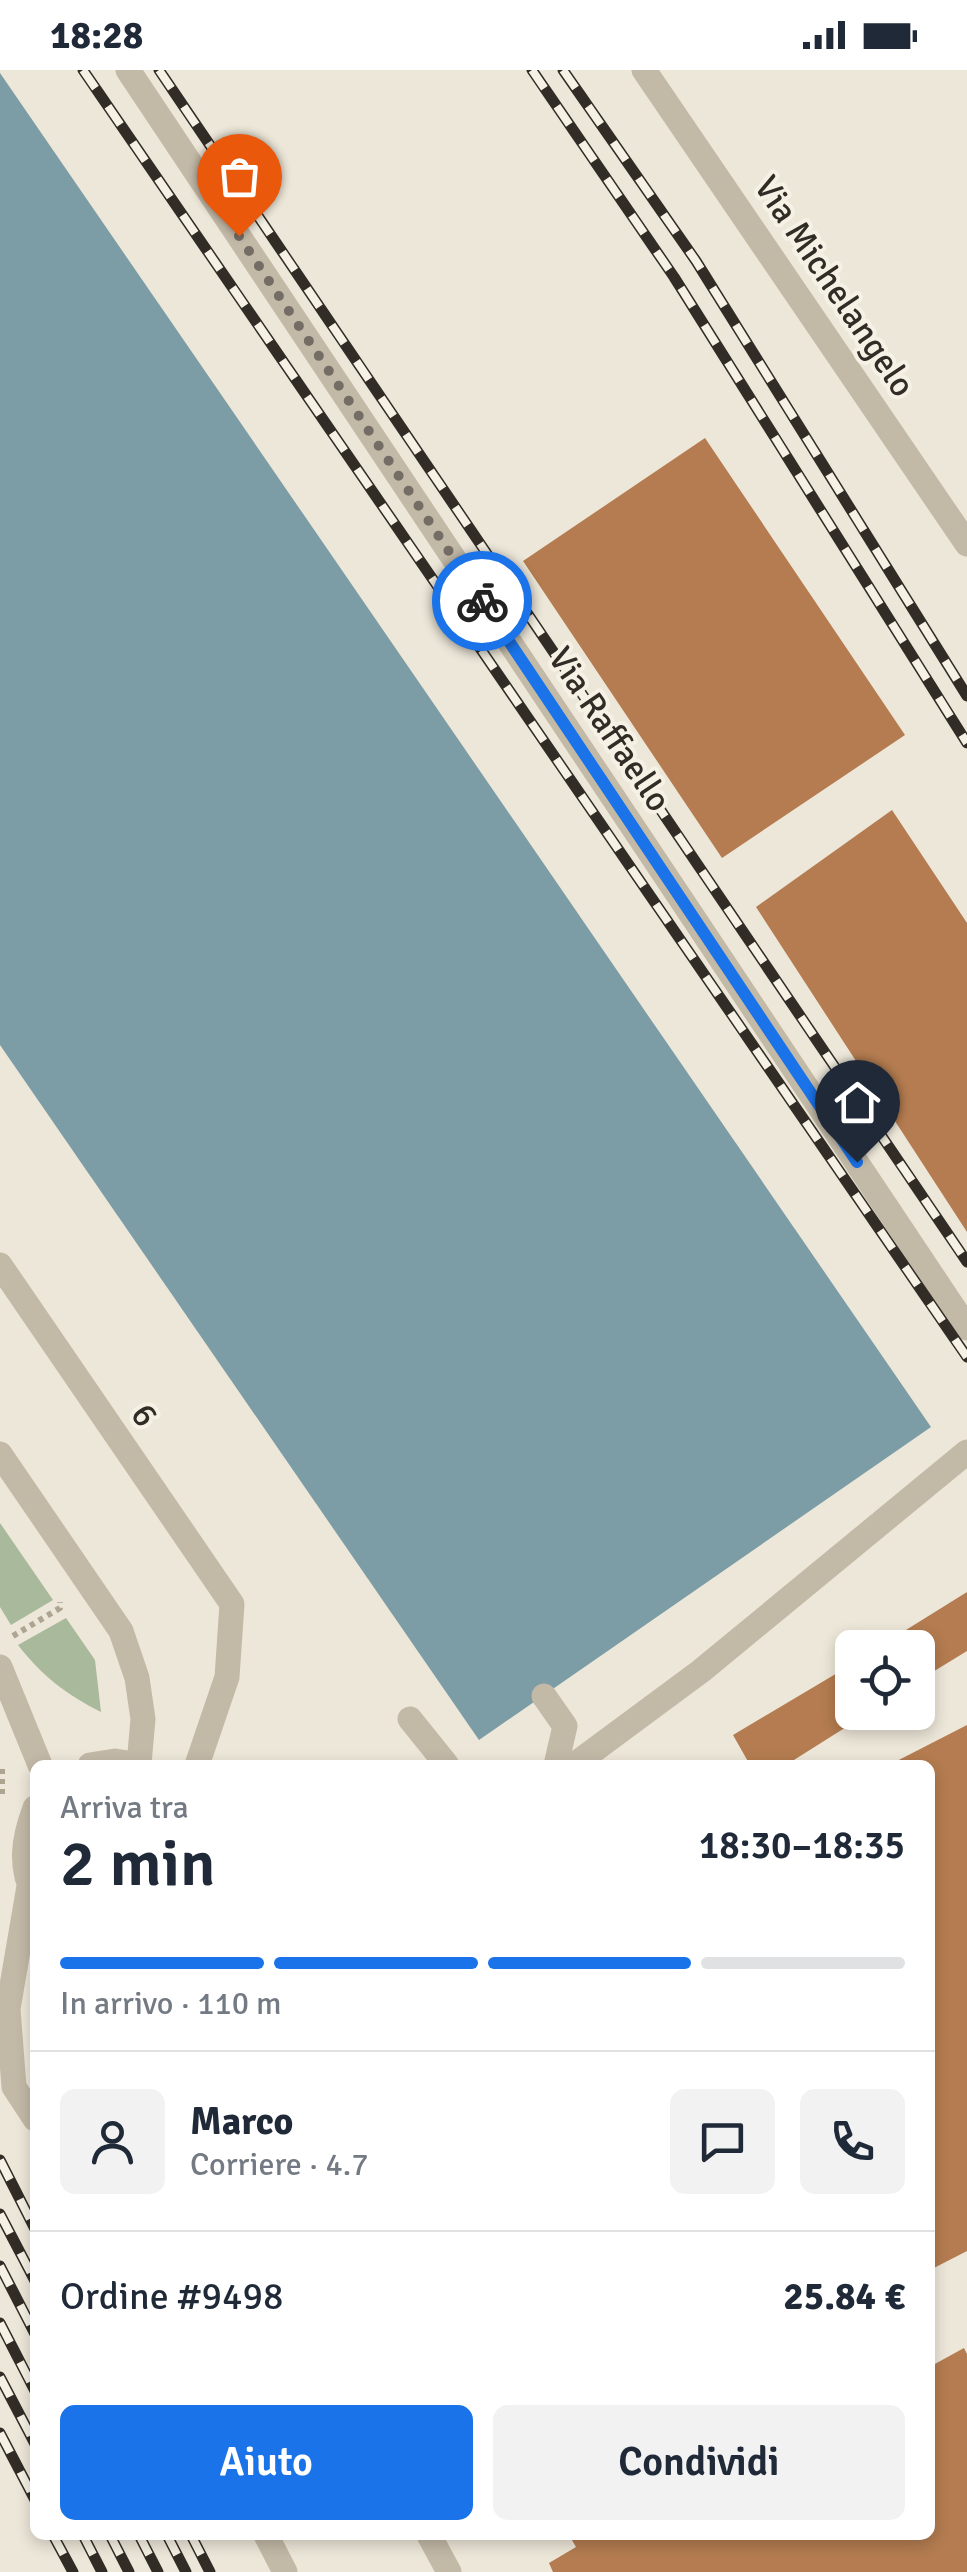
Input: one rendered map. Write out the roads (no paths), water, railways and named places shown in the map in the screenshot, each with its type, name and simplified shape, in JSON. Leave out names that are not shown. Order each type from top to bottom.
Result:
[{"type":"lane","name":"Via Raffaello","points":[[128,70],[967,1328]]},
{"type":"lane","name":"Via Michelangelo","points":[[644,70],[967,544]]},
{"type":"lane","name":"6","points":[[0,1265],[232,1604],[226,1677],[199,1760]]},
{"type":"lane","points":[[581,1760],[700,1672],[967,1452]]},
{"type":"lane","points":[[0,1454],[121,1631],[137,1678],[143,1720],[140,1760]]},
{"type":"lane","points":[[0,1667],[38,1760]]},
{"type":"lane","points":[[544,1696],[566,1726],[557,1760]]},
{"type":"lane","points":[[410,1719],[443,1760]]},
{"type":"lane","points":[[30,1821],[23,1860],[30,1885]]},
{"type":"lane","points":[[30,1902],[8,2009],[14,2087],[30,2111]]},
{"type":"lane","points":[[269,2540],[285,2572]]},
{"type":"lane","points":[[432,2540],[449,2572]]},
{"type":"water","points":[[0,73],[931,1427],[479,1740],[0,1045]]},
{"type":"railway","points":[[83,70],[967,1357]]},
{"type":"railway","points":[[159,70],[967,1262]]},
{"type":"railway","points":[[532,70],[674,277],[967,743]]},
{"type":"railway","points":[[563,70],[696,261],[967,696]]},
{"type":"railway","points":[[0,2160],[30,2219]]},
{"type":"railway","points":[[0,2214],[30,2271]]},
{"type":"railway","points":[[0,2266],[30,2324]]},
{"type":"railway","points":[[0,2323],[30,2381]]},
{"type":"railway","points":[[0,2377],[30,2434]]},
{"type":"railway","points":[[0,2433],[30,2490]]},
{"type":"railway","points":[[56,2540],[73,2572]]},
{"type":"railway","points":[[86,2540],[102,2572]]},
{"type":"railway","points":[[113,2540],[129,2572]]},
{"type":"railway","points":[[142,2540],[158,2572]]},
{"type":"railway","points":[[170,2540],[186,2572]]},
{"type":"railway","points":[[194,2540],[210,2572]]}]
